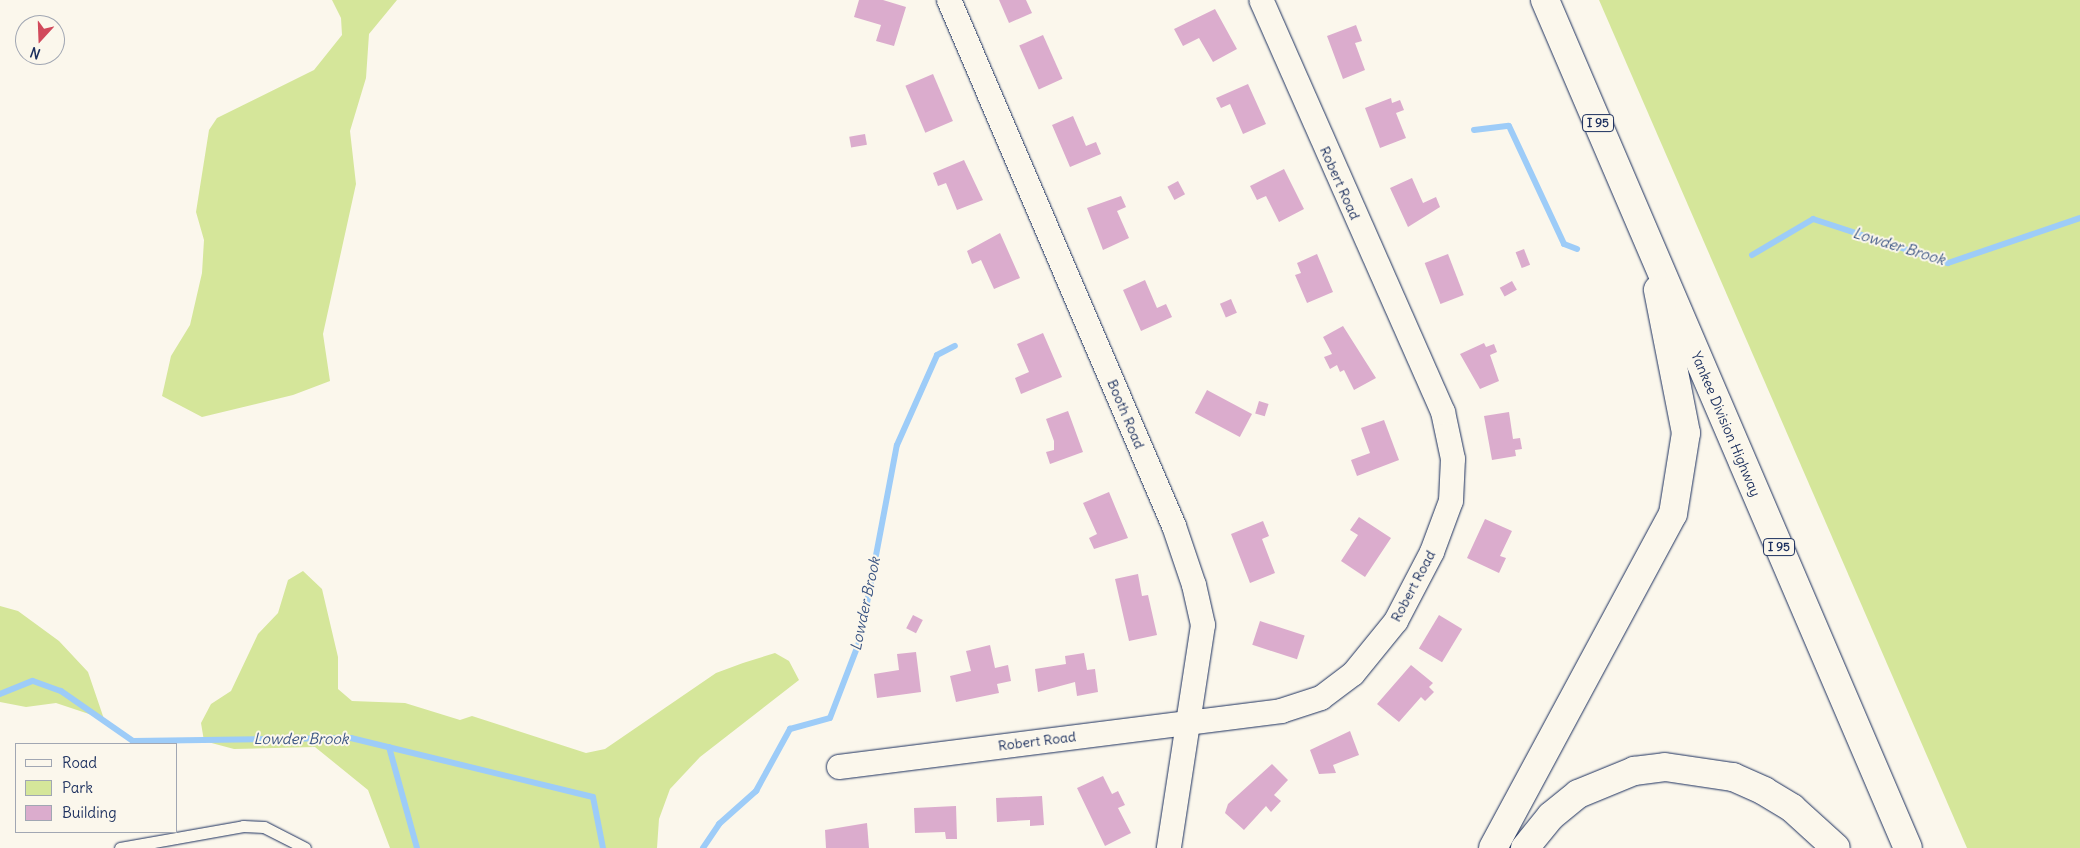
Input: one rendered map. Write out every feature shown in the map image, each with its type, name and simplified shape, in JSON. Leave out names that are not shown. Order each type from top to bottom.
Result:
[{"type":"highway","name":"Yankee Division Highway","points":[[1545,0],[1908,848]]},
{"type":"highway","points":[[1493,848],[1531,770],[1660,543],[1681,484],[1686,433],[1650,247]]},
{"type":"highway","points":[[1525,848],[1551,816],[1578,794],[1634,771],[1665,767],[1725,775],[1764,791],[1792,808],[1836,848]]},
{"type":"street","name":"Booth Road","points":[[948,0],[1174,526],[1194,585],[1203,624],[1190,722],[1169,848]]},
{"type":"street","name":"Robert Road","points":[[839,767],[1281,710],[1321,698],[1353,674],[1396,621],[1432,552],[1451,501],[1453,459],[1443,412],[1261,0]]},
{"type":"lane","points":[[120,848],[243,826],[264,827],[304,848]]},
{"type":"green space","points":[[332,0],[397,0],[369,34],[366,78],[350,131],[356,184],[323,334],[330,381],[293,395],[202,417],[162,396],[171,356],[190,325],[202,273],[204,240],[196,212],[209,130],[217,118],[314,70],[342,35],[341,18]]},
{"type":"green space","points":[[1599,0],[2080,0],[2080,848],[1967,848]]},
{"type":"green space","points":[[303,571],[322,589],[338,657],[338,689],[352,701],[405,703],[460,720],[472,716],[586,753],[605,749],[716,673],[743,663],[775,653],[789,661],[799,680],[700,757],[670,789],[659,819],[657,848],[390,848],[368,790],[315,747],[234,749],[204,741],[201,723],[211,704],[231,691],[258,634],[278,613],[288,580]]},
{"type":"green space","points":[[0,606],[18,611],[59,641],[88,672],[104,719],[56,703],[26,707],[0,702]]},
{"type":"building","points":[[859,0],[883,0],[906,7],[894,46],[876,41],[881,25],[854,17]]},
{"type":"building","points":[[999,0],[1026,0],[1032,13],[1009,23]]},
{"type":"building","points":[[1215,9],[1237,49],[1213,62],[1199,38],[1183,46],[1174,29]]},
{"type":"building","points":[[1356,25],[1362,41],[1355,43],[1365,70],[1343,79],[1327,36]]},
{"type":"building","points":[[1043,35],[1063,79],[1039,89],[1019,46]]},
{"type":"building","points":[[933,74],[953,121],[925,133],[905,86]]},
{"type":"building","points":[[1248,84],[1266,124],[1243,134],[1230,104],[1221,108],[1216,98]]},
{"type":"building","points":[[1391,98],[1392,103],[1400,100],[1404,110],[1396,113],[1406,138],[1380,148],[1365,108]]},
{"type":"building","points":[[1073,116],[1086,146],[1096,142],[1101,154],[1070,167],[1052,125]]},
{"type":"building","points":[[865,134],[867,145],[851,148],[849,137]]},
{"type":"building","points":[[964,160],[983,200],[957,210],[946,183],[938,186],[933,173]]},
{"type":"building","points":[[1284,169],[1304,209],[1279,222],[1266,196],[1257,200],[1250,186]]},
{"type":"building","points":[[1412,178],[1423,203],[1436,197],[1440,207],[1408,227],[1390,188]]},
{"type":"building","points":[[1178,181],[1185,194],[1174,200],[1167,187]]},
{"type":"building","points":[[1121,196],[1126,207],[1117,211],[1129,238],[1103,250],[1087,208]]},
{"type":"building","points":[[1000,233],[1020,278],[994,289],[981,260],[972,264],[967,251]]},
{"type":"building","points":[[1524,249],[1530,265],[1522,268],[1516,252]]},
{"type":"building","points":[[1317,254],[1333,292],[1307,303],[1295,275],[1301,273],[1297,263]]},
{"type":"building","points":[[1448,254],[1464,295],[1440,304],[1425,263]]},
{"type":"building","points":[[1145,280],[1157,308],[1166,304],[1172,317],[1141,331],[1123,290]]},
{"type":"building","points":[[1512,281],[1517,290],[1505,297],[1500,288]]},
{"type":"building","points":[[1231,299],[1237,313],[1226,317],[1220,304]]},
{"type":"building","points":[[1343,326],[1376,378],[1354,390],[1344,370],[1340,372],[1337,365],[1330,369],[1324,357],[1332,354],[1323,337]]},
{"type":"building","points":[[1043,333],[1062,377],[1021,394],[1015,378],[1029,372],[1017,344]]},
{"type":"building","points":[[1484,343],[1486,347],[1494,344],[1497,352],[1490,355],[1499,381],[1480,389],[1460,354]]},
{"type":"building","points":[[1207,390],[1252,414],[1240,437],[1195,413]]},
{"type":"building","points":[[1259,401],[1269,404],[1265,416],[1255,413]]},
{"type":"building","points":[[1068,411],[1083,452],[1050,464],[1046,452],[1054,450],[1054,441],[1046,419]]},
{"type":"building","points":[[1509,412],[1513,439],[1520,438],[1522,449],[1515,450],[1516,456],[1492,460],[1484,416]]},
{"type":"building","points":[[1384,420],[1399,460],[1357,476],[1351,460],[1370,453],[1361,428]]},
{"type":"building","points":[[1109,492],[1128,538],[1094,549],[1089,538],[1097,534],[1083,503]]},
{"type":"building","points":[[1359,517],[1391,538],[1365,577],[1341,561],[1358,535],[1350,530]]},
{"type":"building","points":[[1485,519],[1512,531],[1500,556],[1506,558],[1499,573],[1467,558]]},
{"type":"building","points":[[1263,521],[1269,536],[1262,539],[1275,573],[1250,583],[1231,534]]},
{"type":"building","points":[[1138,574],[1142,596],[1148,595],[1157,635],[1129,641],[1115,579]]},
{"type":"building","points":[[913,615],[923,620],[916,633],[906,628]]},
{"type":"building","points":[[1439,615],[1462,629],[1442,662],[1419,648]]},
{"type":"building","points":[[1260,621],[1305,636],[1297,659],[1252,645]]},
{"type":"building","points":[[990,645],[995,668],[1008,665],[1011,681],[997,684],[999,693],[956,702],[950,676],[971,671],[966,651]]},
{"type":"building","points":[[916,652],[921,692],[877,698],[874,674],[899,670],[897,654]]},
{"type":"building","points":[[1084,653],[1087,670],[1095,669],[1098,692],[1077,696],[1075,682],[1038,692],[1035,669],[1066,664],[1065,656]]},
{"type":"building","points":[[1411,665],[1433,683],[1429,687],[1434,692],[1425,701],[1421,697],[1399,722],[1377,704]]},
{"type":"building","points":[[1350,731],[1359,755],[1333,765],[1336,773],[1319,774],[1310,750]]},
{"type":"building","points":[[1272,764],[1288,780],[1274,795],[1281,801],[1271,812],[1266,806],[1244,830],[1225,813],[1228,804]]},
{"type":"building","points":[[1103,776],[1112,794],[1118,791],[1125,805],[1118,808],[1131,833],[1105,846],[1077,788]]},
{"type":"building","points":[[1042,796],[1044,825],[1030,826],[1030,820],[997,822],[996,798]]},
{"type":"building","points":[[956,806],[957,839],[946,839],[945,832],[915,833],[914,808]]},
{"type":"building","points":[[867,823],[869,848],[826,848],[825,830]]},
{"type":"waterway","name":"Lowder Brook","points":[[1474,130],[1509,126],[1564,244],[1577,249]]},
{"type":"waterway","name":"Lowder Brook","points":[[1752,255],[1813,219],[1948,263],[2080,218]]},
{"type":"waterway","name":"Lowder Brook","points":[[703,848],[719,824],[756,791],[790,729],[830,718],[860,640],[897,445],[937,355],[955,346]]},
{"type":"waterway","name":"Lowder Brook","points":[[0,694],[33,681],[61,691],[133,741],[351,738],[593,797],[603,848]]},
{"type":"waterway","points":[[389,747],[417,848]]}]
